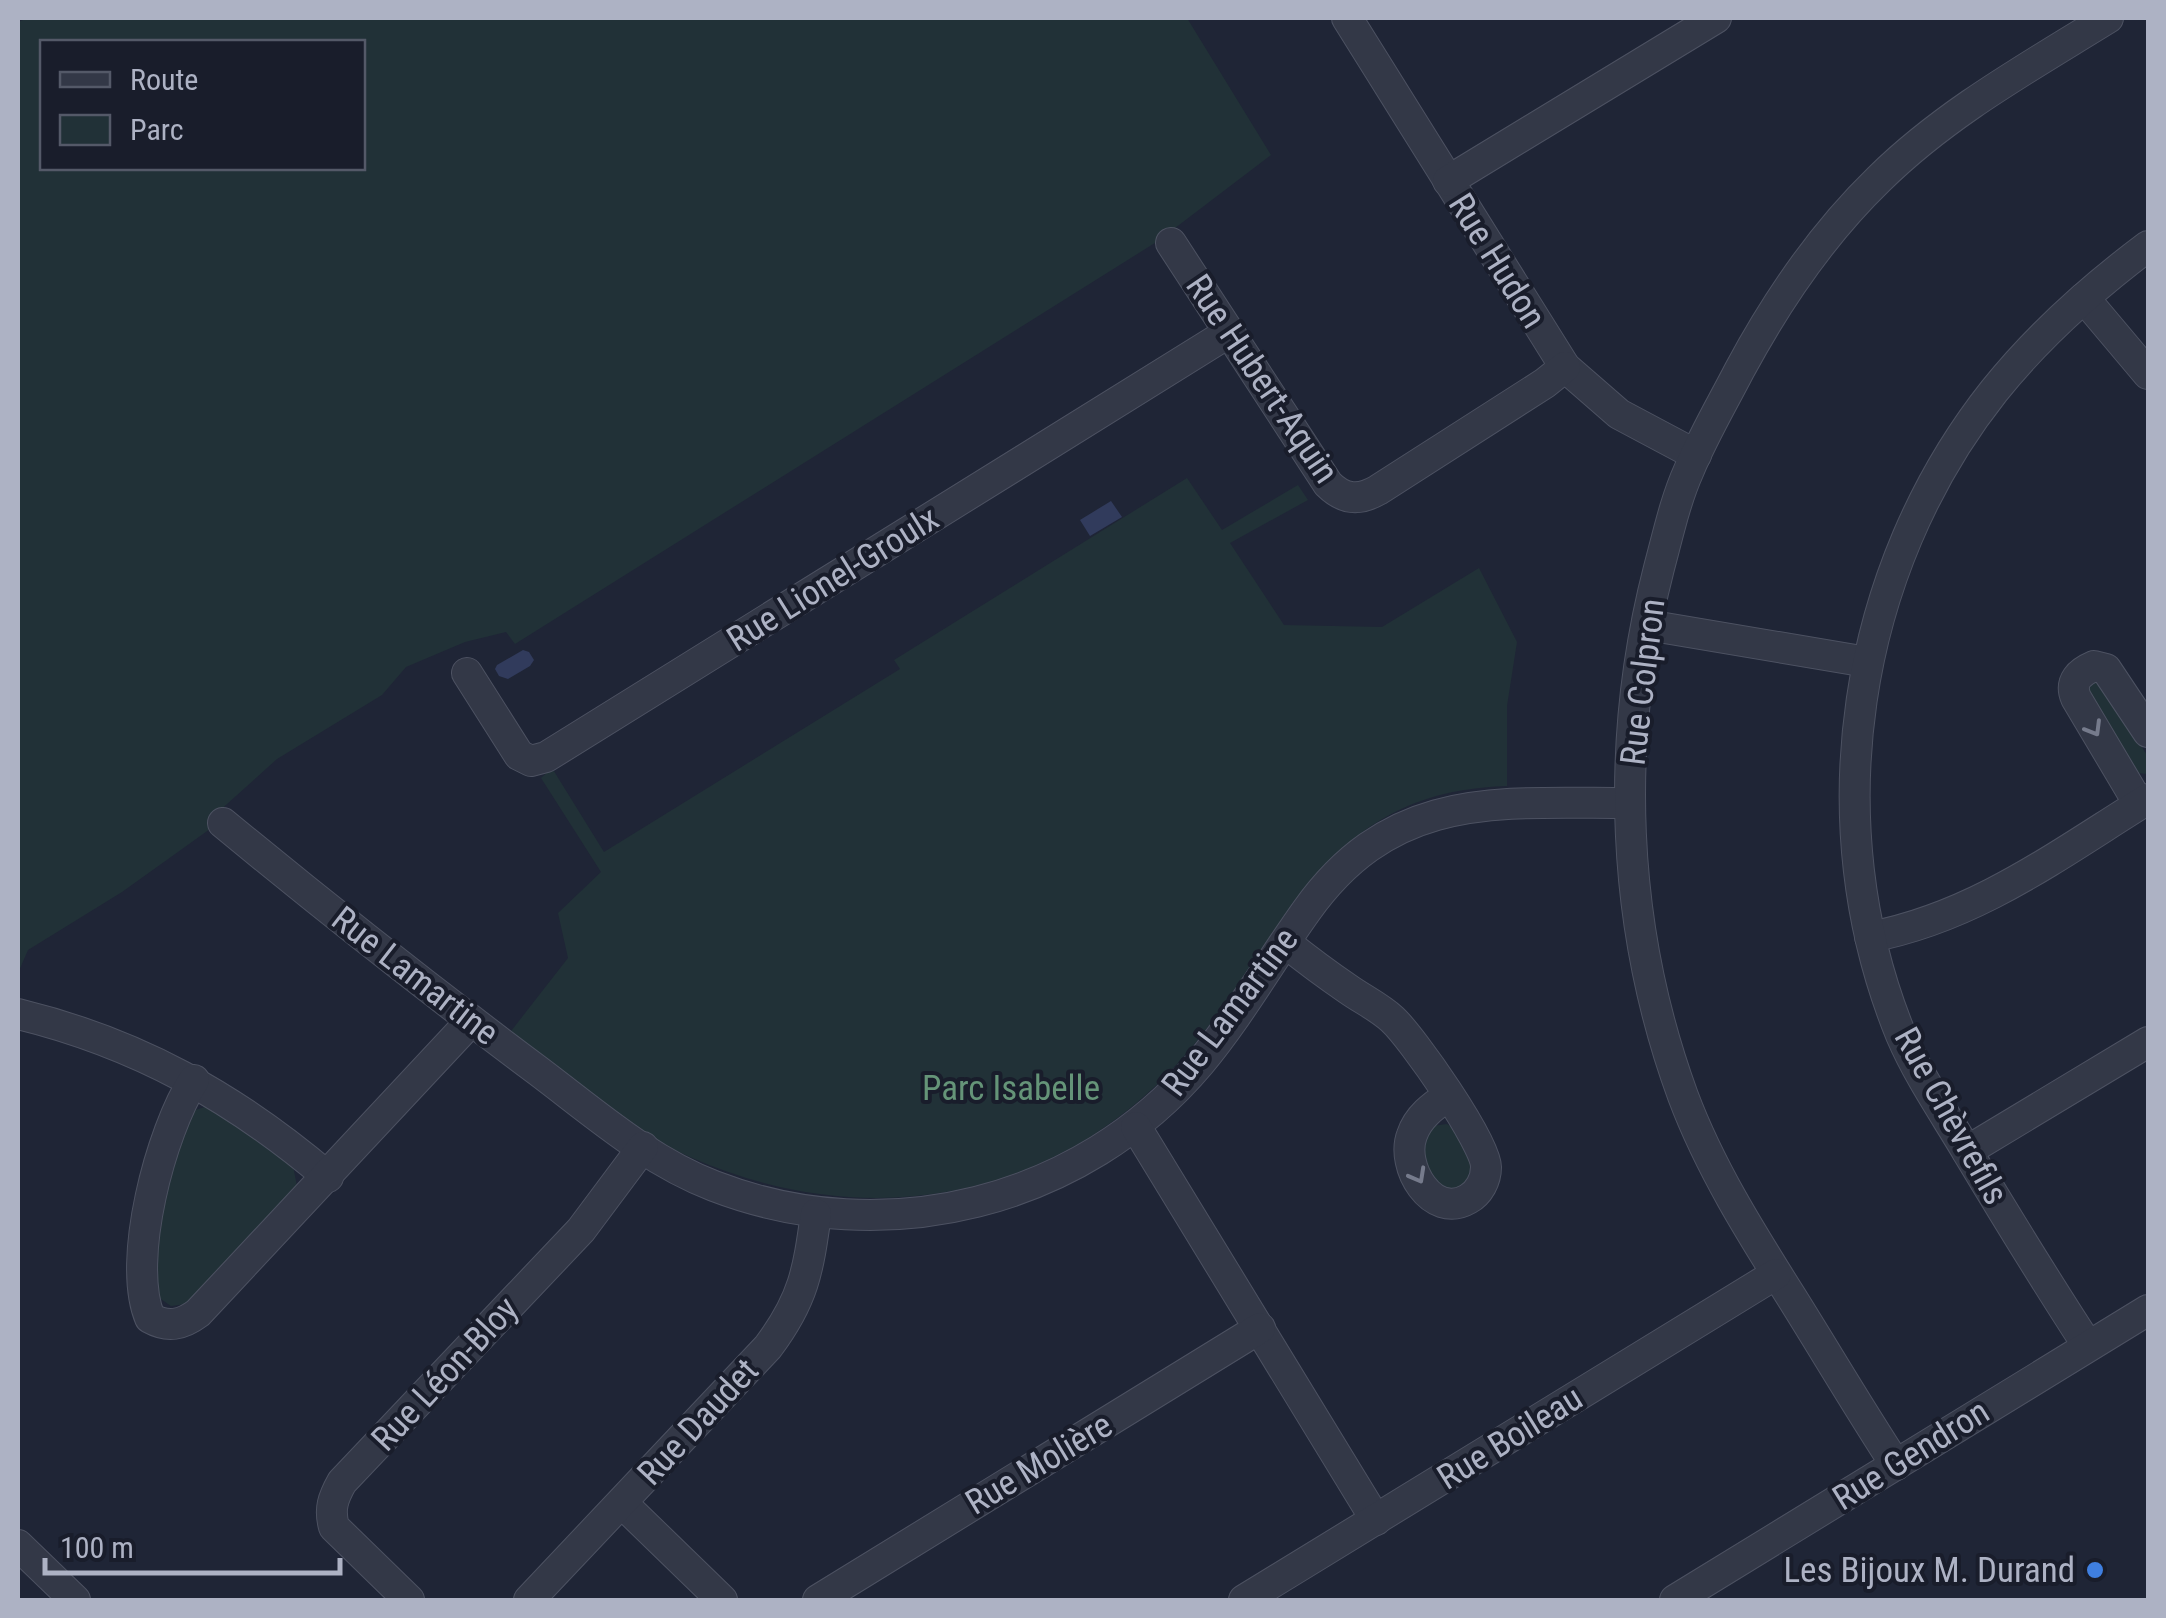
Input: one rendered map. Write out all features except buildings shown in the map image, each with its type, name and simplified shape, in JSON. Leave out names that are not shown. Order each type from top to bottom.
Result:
[{"type":"street","name":"Rue Hudon","points":[[1348,18],[1564,367],[1618,414],[1696,455]]},
{"type":"street","points":[[1448,182],[1716,18]]},
{"type":"street","name":"Rue Colpron","points":[[1896,1464],[1776,1274],[1713,1164],[1684,1100],[1656,1011],[1638,921],[1628,803],[1646,626],[1672,516],[1696,455],[1770,317],[1834,229],[1875,182],[1943,124],[2108,18]]},
{"type":"street","name":"Rue Hubert-Aquin","points":[[1171,243],[1328,484],[1339,494],[1367,496],[1564,367]]},
{"type":"street","name":"Rue Chèvrefils","points":[[2088,1346],[1924,1080],[1901,1035],[1870,936],[1860,878],[1855,822],[1857,751],[1868,662],[1898,561],[1947,459],[2011,370],[2084,298],[2148,246]]},
{"type":"street","points":[[2084,298],[2148,374]]},
{"type":"street","name":"Rue Lionel-Groulx","points":[[467,673],[520,755],[530,761],[546,757],[1228,333]]},
{"type":"street","points":[[1646,626],[1868,662]]},
{"type":"street","points":[[1870,936],[1932,922],[1968,907],[2144,802],[2076,698],[2073,687],[2078,675],[2094,666],[2106,669],[2148,732]]},
{"type":"street","name":"Rue Lamartine","points":[[222,823],[471,1021],[659,1160],[713,1186],[816,1214],[902,1214],[970,1205],[1050,1177],[1136,1127],[1201,1062],[1314,901],[1346,864],[1384,837],[1420,819],[1492,804],[1628,803]]},
{"type":"street","points":[[1286,943],[1390,1017],[1415,1045],[1448,1096]]},
{"type":"street","points":[[18,1014],[119,1045],[194,1080],[328,1177]]},
{"type":"street","points":[[194,1080],[176,1109],[168,1134],[143,1240],[141,1284],[150,1318],[166,1324],[176,1324],[198,1313],[471,1021]]},
{"type":"street","points":[[1967,1151],[2148,1042]]},
{"type":"street","points":[[1136,1127],[1376,1520]]},
{"type":"street","name":"Rue Léon-Bloy","points":[[409,1600],[342,1538],[332,1517],[334,1497],[342,1482],[580,1230],[643,1148]]},
{"type":"street","name":"Rue Daudet","points":[[529,1600],[784,1325],[802,1290],[816,1214]]},
{"type":"street","name":"Rue Boileau","points":[[1244,1600],[1776,1274]]},
{"type":"street","name":"Rue Gendron","points":[[1675,1600],[2148,1310]]},
{"type":"street","name":"Rue Molière","points":[[818,1600],[1260,1328]]},
{"type":"street","points":[[622,1503],[722,1600]]},
{"type":"street","points":[[18,1545],[75,1600]]},
{"type":"green space","points":[[28,18],[1187,18],[1271,155],[1158,241],[515,644],[506,632],[465,642],[406,667],[382,695],[277,759],[207,822],[210,829],[122,892],[28,950],[18,973],[18,22]]},
{"type":"green space","name":"Parc Isabelle","points":[[1187,478],[1222,530],[1298,485],[1308,500],[1230,543],[1284,625],[1382,627],[1479,568],[1517,642],[1507,706],[1507,786],[1449,793],[1402,809],[1362,833],[1328,863],[1298,899],[1210,1024],[1159,1082],[1102,1129],[1040,1163],[974,1186],[905,1197],[834,1196],[762,1182],[690,1157],[619,1116],[508,1035],[568,958],[558,913],[601,872],[541,778],[552,768],[604,852],[900,669],[894,660]]},
{"type":"green space","points":[[2094,681],[2103,684],[2148,757],[2147,774],[2138,773],[2088,691]]},
{"type":"green space","points":[[218,1109],[293,1166],[297,1186],[186,1304],[171,1306],[155,1295],[154,1242],[183,1127],[192,1111]]},
{"type":"green space","points":[[1447,1124],[1467,1148],[1475,1178],[1454,1194],[1427,1175],[1422,1141],[1432,1126]]},
{"type":"water","points":[[1111,501],[1122,517],[1090,536],[1080,520]]},
{"type":"water","points":[[523,650],[534,660],[530,666],[508,679],[499,676],[497,665]]},
{"type":"place","name":"Les Bijoux M. Durand","points":[[2095,1570]]}]
